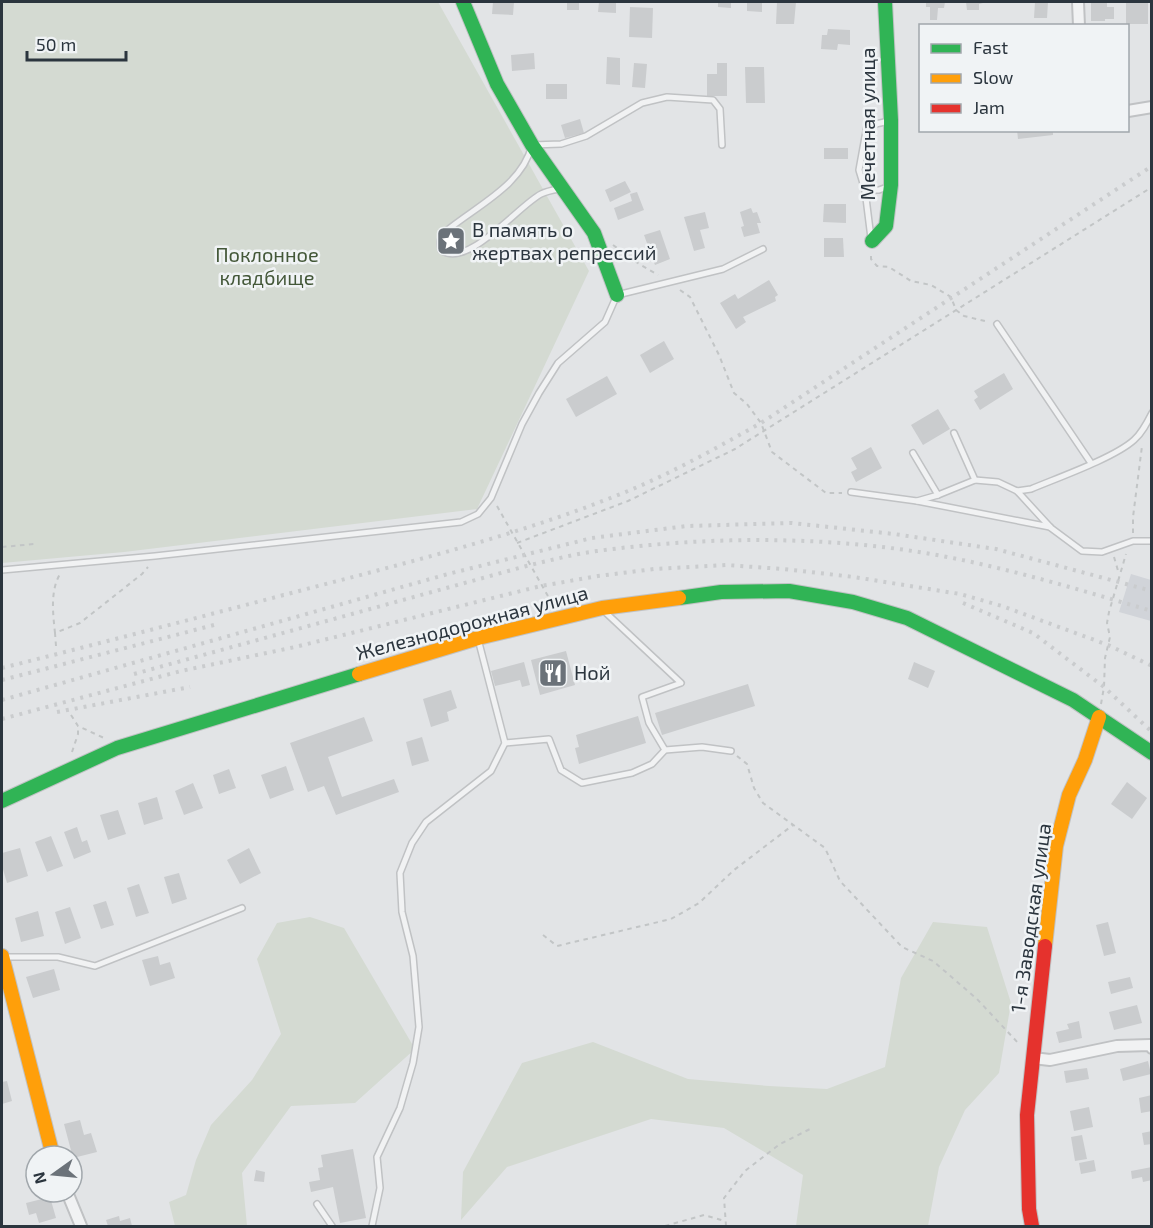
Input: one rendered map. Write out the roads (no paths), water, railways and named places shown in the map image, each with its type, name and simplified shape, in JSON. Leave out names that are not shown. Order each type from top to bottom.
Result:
[{"type":"street","points":[[463,2],[497,84],[532,145],[594,233],[617,295]]},
{"type":"street","name":"Мечетная улица","points":[[872,241],[886,226],[891,185],[891,120],[885,2]]},
{"type":"street","points":[[1078,2],[1079,24]]},
{"type":"street","points":[[1129,111],[1152,107]]},
{"type":"street","name":"Железнодорожная улица","points":[[2,801],[117,748],[477,638],[602,608],[721,592],[789,591],[853,602],[907,618],[1073,700],[1152,753]]},
{"type":"street","name":"1-я Заводская улица","points":[[1032,1227],[1029,1209],[1027,1115],[1056,846],[1069,795],[1085,760],[1099,717]]},
{"type":"street","points":[[2,956],[50,1144]]},
{"type":"street","points":[[1033,1058],[1050,1060],[1117,1046],[1150,1045],[1152,1048]]},
{"type":"street","points":[[72,1204],[81,1227]]},
{"type":"lane","points":[[563,188],[540,194],[489,236],[468,249],[455,254],[441,250],[440,237],[515,178],[525,165],[532,145],[561,144],[586,136],[642,103],[668,97],[712,100],[720,109],[722,146]]},
{"type":"lane","points":[[872,241],[865,190],[859,170],[867,126],[891,120]]},
{"type":"lane","points":[[865,190],[879,190],[891,185]]},
{"type":"lane","points":[[2,570],[155,556],[460,522],[478,514],[491,498],[522,424],[539,393],[558,363],[605,322],[617,295],[723,269],[763,249]]},
{"type":"lane","points":[[997,324],[1091,463]]},
{"type":"lane","points":[[1017,491],[1031,489],[1114,453],[1133,441],[1144,428],[1152,413]]},
{"type":"lane","points":[[954,433],[975,480]]},
{"type":"lane","points":[[913,453],[938,495]]},
{"type":"lane","points":[[917,501],[975,480],[998,482],[1017,491],[1051,528],[1082,551],[1102,552],[1133,541],[1152,541]]},
{"type":"lane","points":[[851,492],[917,501],[1051,528]]},
{"type":"lane","points":[[602,608],[681,683],[642,697],[649,723],[665,750]]},
{"type":"lane","points":[[372,1227],[380,1188],[377,1156],[400,1108],[413,1063],[419,1027],[413,956],[402,912],[400,873],[412,843],[426,822],[491,771],[505,743],[477,638]]},
{"type":"lane","points":[[505,743],[549,739],[561,770],[582,783],[632,773],[652,764],[665,750],[702,747],[731,751]]},
{"type":"lane","points":[[2,956],[58,957],[95,966],[242,908]]},
{"type":"lane","points":[[317,1204],[332,1227]]},
{"type":"railway","points":[[2,668],[466,546],[548,521],[645,484],[761,423],[1152,166]]},
{"type":"railway","points":[[2,700],[448,574],[592,538],[687,526],[792,523],[894,534],[996,549],[1152,591]]},
{"type":"railway","points":[[134,674],[530,565],[588,552],[670,543],[780,540],[891,548],[990,566],[1152,611]]},
{"type":"railway","points":[[2,719],[181,671],[295,647],[541,586],[654,569],[726,565],[854,577],[960,594],[1002,606],[1108,645],[1152,666]]},
{"type":"railway","points":[[963,603],[1033,633],[1104,687],[1152,732]]},
{"type":"railway","points":[[2,680],[218,624]]},
{"type":"railway","points":[[57,712],[190,687]]},
{"type":"place","name":"В память о жертвах репрессий","points":[[451,241]]},
{"type":"place","name":"Ной","points":[[553,673]]},
{"type":"park label","name":"Поклонное кладбище","points":[[267,266]]}]
